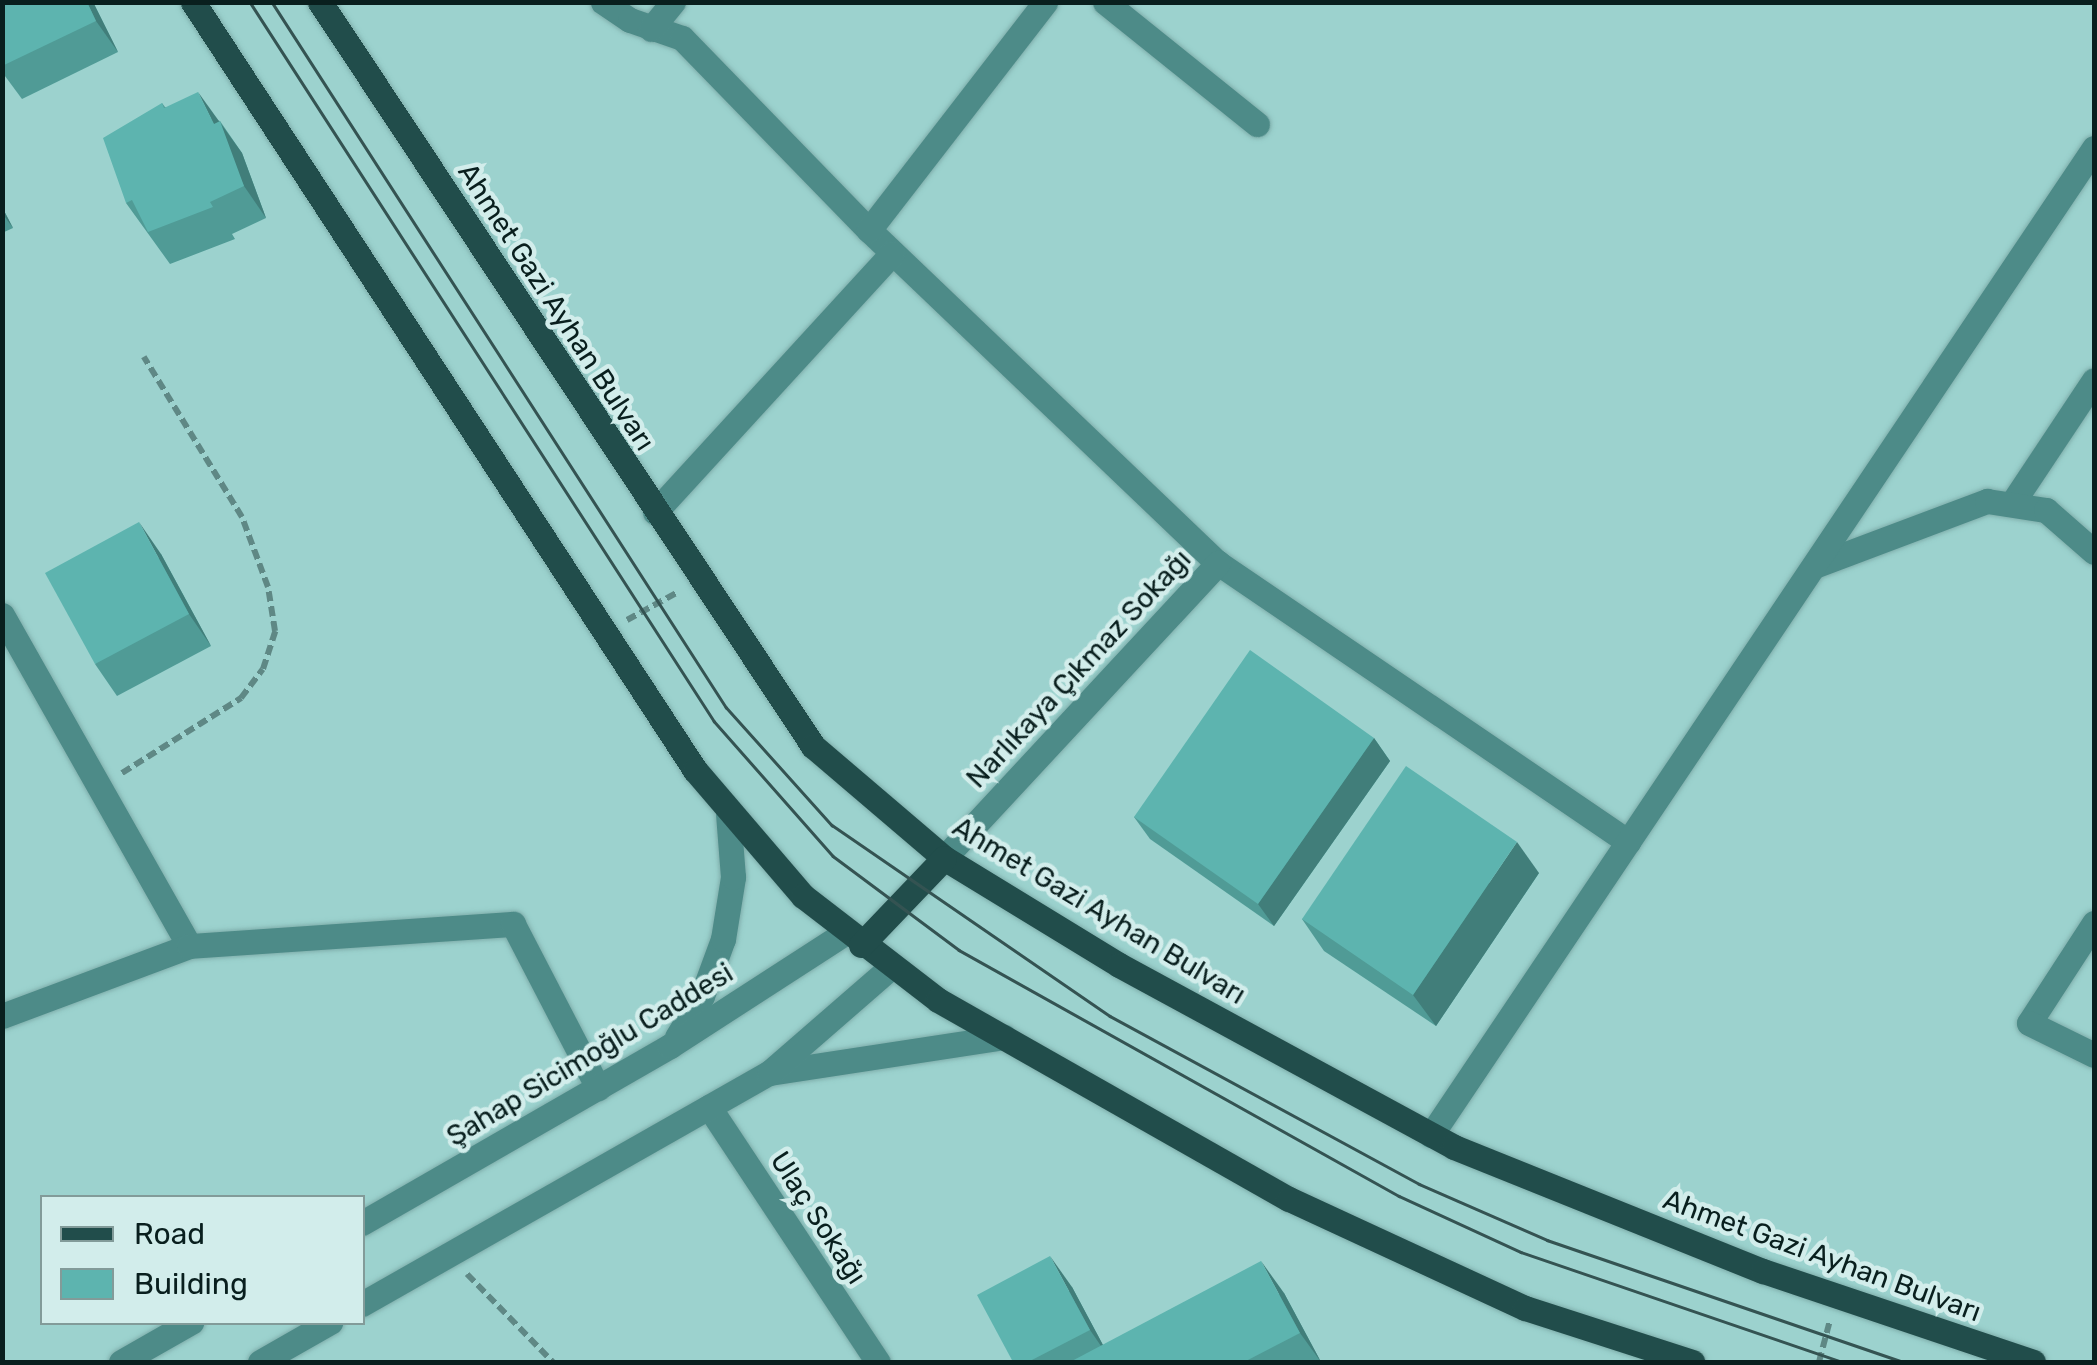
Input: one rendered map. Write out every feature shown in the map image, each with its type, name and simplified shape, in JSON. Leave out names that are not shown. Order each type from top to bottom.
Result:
[{"type":"main road","points":[[192,2],[728,814],[853,939],[890,968],[1004,1037],[1289,1199],[1407,1258],[1525,1308],[1692,1362]]},
{"type":"main road","name":"Ahmet Gazi Ayhan Bulvarı","points":[[320,2],[813,746],[944,858],[1119,965],[1432,1135],[1837,1296],[2034,1362]]},
{"type":"main road","points":[[853,939],[944,858]]},
{"type":"street","points":[[604,2],[651,30],[682,38],[892,253],[1218,563],[1628,842]]},
{"type":"street","points":[[651,30],[673,2]]},
{"type":"street","points":[[869,230],[1045,2]]},
{"type":"street","points":[[1106,2],[1257,124]]},
{"type":"street","points":[[1432,1135],[2094,148]]},
{"type":"street","points":[[656,512],[892,253]]},
{"type":"street","points":[[2013,502],[2094,380]]},
{"type":"street","points":[[1814,566],[1970,505],[2013,502],[2046,510],[2094,552]]},
{"type":"street","name":"Narlıkaya Çıkmaz Sokağı","points":[[944,858],[1218,563]]},
{"type":"street","points":[[2,615],[189,946]]},
{"type":"street","points":[[670,1046],[702,996],[724,939],[733,877],[728,814]]},
{"type":"street","points":[[2094,923],[2029,1023],[2094,1055]]},
{"type":"street","points":[[2,1016],[189,946],[513,924],[598,1088]]},
{"type":"street","name":"Şahap Sicimoğlu Caddesi","points":[[365,1222],[853,939]]},
{"type":"street","points":[[365,1302],[769,1073],[890,968]]},
{"type":"street","points":[[769,1073],[1004,1037]]},
{"type":"street","name":"Ulaç Sokağı","points":[[709,1107],[878,1362]]},
{"type":"street","points":[[121,1362],[186,1325]]},
{"type":"street","points":[[260,1362],[325,1325]]},
{"type":"path","points":[[99,786],[241,698],[263,669],[275,631],[271,598],[242,516],[144,357]]},
{"type":"path","points":[[605,632],[701,580]]},
{"type":"path","points":[[449,1255],[553,1362]]},
{"type":"path","points":[[1819,1362],[1837,1296]]},
{"type":"building","points":[[2,2],[87,2],[96,21],[2,66]]},
{"type":"building","points":[[198,92],[214,124],[220,121],[244,186],[210,202],[213,207],[148,232],[132,200],[126,203],[103,138],[162,103],[164,108]]},
{"type":"building","points":[[139,522],[189,614],[95,664],[45,573]]},
{"type":"building","points":[[1250,650],[1374,738],[1258,904],[1134,817]]},
{"type":"building","points":[[1406,766],[1517,842],[1413,995],[1302,919]]},
{"type":"building","points":[[1050,1256],[1090,1330],[1028,1362],[1013,1362],[977,1295]]},
{"type":"building","points":[[1261,1261],[1300,1333],[1244,1362],[1070,1362]]},
{"type":"tram line","points":[[250,2],[714,721],[833,856],[959,950],[1399,1196],[1521,1252],[1843,1362]]},
{"type":"tram line","points":[[272,2],[726,707],[832,825],[1110,1016],[1419,1184],[1547,1240],[1904,1362]]}]
